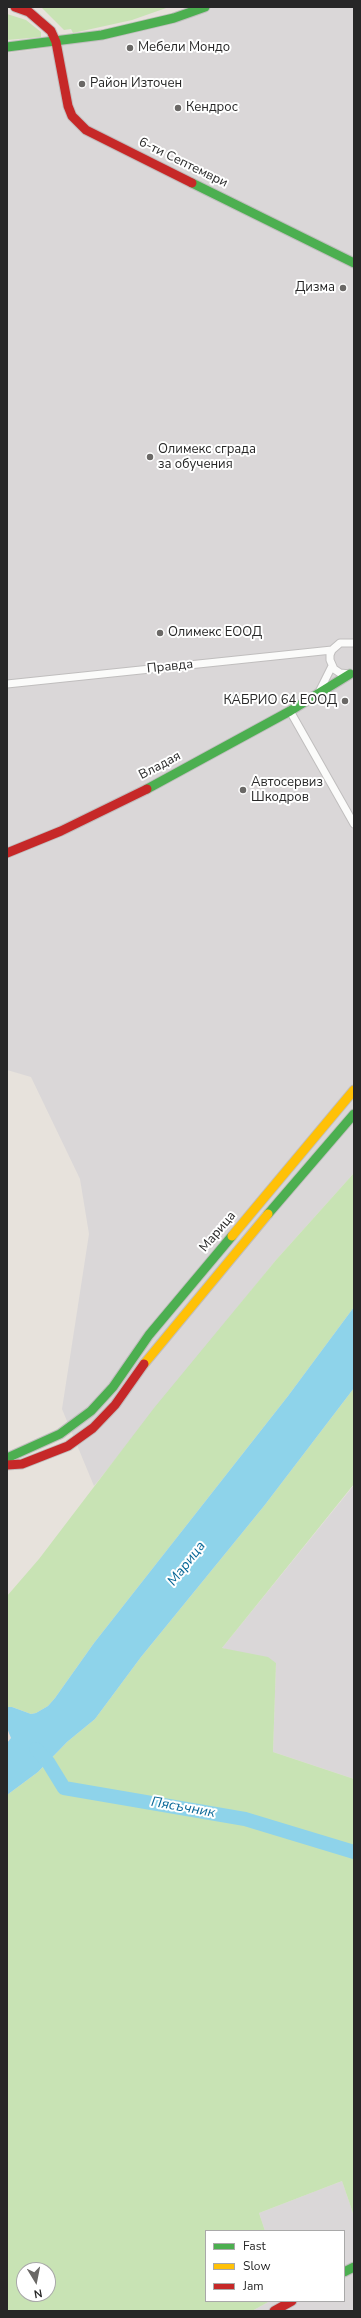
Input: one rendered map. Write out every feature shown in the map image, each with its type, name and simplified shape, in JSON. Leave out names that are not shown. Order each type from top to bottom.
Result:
[{"type":"street","points":[[15,7],[29,12],[42,22],[51,31],[56,42]]},
{"type":"street","points":[[7,47],[56,42],[102,34],[174,18],[205,7]]},
{"type":"street","name":"6-ти Септември","points":[[56,42],[68,106],[72,116],[82,127],[354,263]]},
{"type":"street","points":[[319,692],[332,666],[330,660],[332,650],[340,643],[353,642]]},
{"type":"street","name":"Правда","points":[[7,684],[332,650]]},
{"type":"street","name":"Владая","points":[[332,666],[340,673],[352,674]]},
{"type":"street","name":"Владая","points":[[7,853],[61,831],[118,804],[290,711],[319,692],[352,674]]},
{"type":"street","points":[[290,711],[354,824]]},
{"type":"street","name":"Марица","points":[[7,1458],[60,1434],[91,1411],[113,1386],[149,1335],[354,1090]]},
{"type":"street","name":"Марица","points":[[7,1465],[22,1464],[68,1446],[94,1428],[115,1405],[148,1359],[219,1271],[354,1114]]},
{"type":"street","points":[[345,2272],[354,2267]]},
{"type":"street","points":[[274,2311],[290,2302]]},
{"type":"shaded area","points":[[216,7],[354,7],[354,1173],[276,1260],[94,1486],[62,1409],[89,1234],[80,1179],[31,1077],[7,1070],[7,53],[40,49]]},
{"type":"shaded area","points":[[354,1485],[354,1779],[273,1752],[276,1663],[222,1648]]},
{"type":"shaded area","points":[[342,2181],[354,2216],[354,2311],[252,2311],[268,2302],[345,2302],[345,2230],[265,2230],[259,2213]]},
{"type":"green space","points":[[41,7],[169,7],[132,20],[73,33],[71,29],[64,30]]},
{"type":"green space","points":[[7,14],[26,20],[41,32],[41,37],[7,40]]},
{"type":"green space","points":[[354,1173],[354,1307],[288,1396],[94,1643],[55,1698],[48,1706],[36,1713],[31,1714],[12,1707],[7,1707],[7,1596],[39,1559],[154,1408],[276,1260]]},
{"type":"green space","points":[[354,1388],[354,1484],[222,1648],[268,1657],[276,1663],[273,1752],[354,1779],[354,2216],[342,2181],[259,2213],[265,2230],[205,2230],[205,2302],[268,2302],[252,2311],[7,2311],[7,1795],[38,1772],[67,1742],[95,1719],[141,1657],[264,1506]]},
{"type":"water","points":[[354,1307],[354,1388],[264,1506],[141,1657],[95,1719],[67,1742],[38,1772],[7,1795],[7,1743],[11,1738],[7,1728],[7,1707],[12,1707],[31,1714],[36,1713],[48,1706],[55,1698],[94,1643],[288,1396]]},
{"type":"waterway","name":"Пясъчник","points":[[36,1749],[48,1762],[64,1788],[245,1819],[354,1852]]},
{"type":"traffic: fast","points":[[7,47],[102,35],[174,18],[205,7]]},
{"type":"traffic: fast","points":[[192,183],[354,263]]},
{"type":"traffic: fast","points":[[147,789],[290,711],[350,674]]},
{"type":"traffic: fast","points":[[268,1214],[354,1114]]},
{"type":"traffic: fast","points":[[7,1458],[60,1434],[91,1411],[113,1387],[149,1335],[232,1236]]},
{"type":"traffic: fast","points":[[345,2272],[354,2267]]},
{"type":"traffic: slow","points":[[232,1236],[354,1090]]},
{"type":"traffic: slow","points":[[144,1364],[268,1214]]},
{"type":"traffic: jam","points":[[15,7],[29,12],[51,31],[56,42],[68,106],[72,116],[86,130],[192,183]]},
{"type":"traffic: jam","points":[[7,853],[61,831],[147,789]]},
{"type":"traffic: jam","points":[[7,1465],[22,1464],[68,1446],[93,1428],[115,1405],[144,1364]]},
{"type":"traffic: jam","points":[[274,2311],[290,2302]]},
{"type":"place","name":"Мебели Мондо","points":[[130,48]]},
{"type":"place","name":"Район Източен","points":[[82,84]]},
{"type":"place","name":"Кендрос","points":[[178,108]]},
{"type":"place","name":"Дизма","points":[[343,288]]},
{"type":"place","name":"Олимекс сграда за обучения","points":[[150,457]]},
{"type":"place","name":"Олимекс ЕООД","points":[[160,633]]},
{"type":"place","name":"КАБРИО 64 ЕООД","points":[[345,701]]},
{"type":"place","name":"Автосервиз Шкодров","points":[[243,790]]}]
